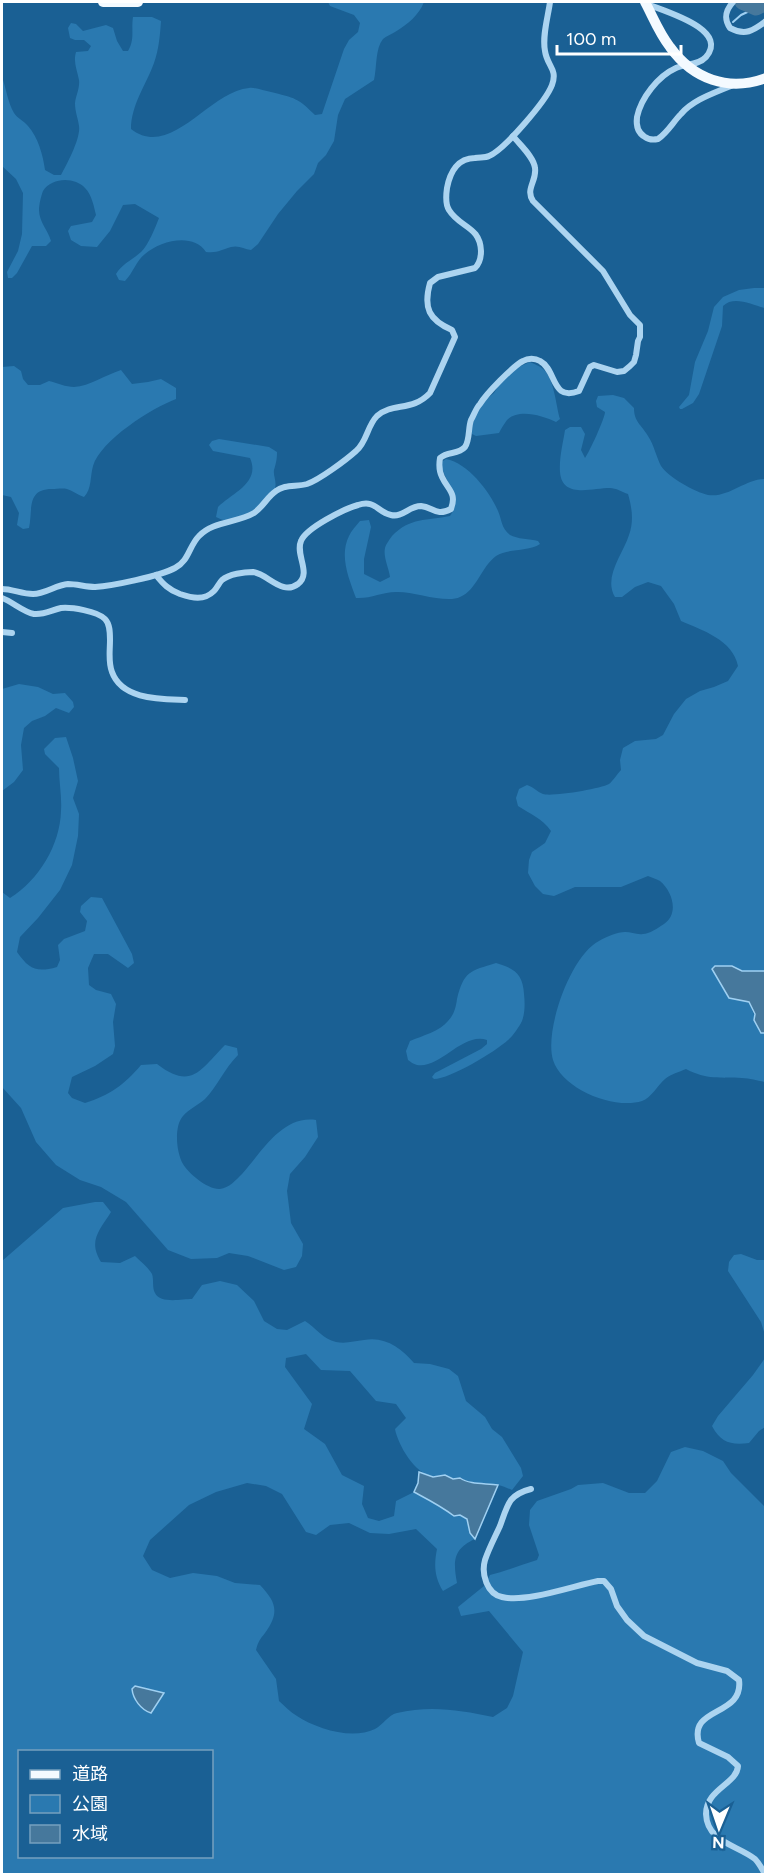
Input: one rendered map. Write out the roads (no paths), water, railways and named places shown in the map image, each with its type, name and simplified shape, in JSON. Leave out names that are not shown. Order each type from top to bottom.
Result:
[{"type":"main road","points":[[103,2],[138,2]]},
{"type":"main road","points":[[646,3],[658,30],[685,66],[715,81],[733,84],[756,82],[765,78]]},
{"type":"street","points":[[2,589],[36,594],[70,584],[106,586],[156,575],[178,567],[190,553],[199,536],[230,521],[251,515],[277,490],[309,483],[361,447],[373,421],[379,414],[418,403],[430,393],[454,343],[455,334],[452,330],[439,325],[430,315],[427,300],[430,284],[438,277],[476,268],[481,257],[479,238],[475,232],[453,215],[447,207],[447,188],[450,176],[457,164],[463,160],[490,156],[513,136],[545,99],[554,77],[554,71],[545,54],[544,44],[550,2]]},
{"type":"street","points":[[732,2],[726,12],[730,28],[744,33],[751,32],[765,21]]},
{"type":"street","points":[[646,3],[700,26],[708,36],[710,45],[706,57],[699,62],[675,68],[653,86],[637,118],[640,134],[658,140],[681,113],[696,101],[733,84]]},
{"type":"street","points":[[156,575],[171,591],[193,598],[209,595],[224,578],[238,573],[254,572],[281,586],[287,588],[294,586],[303,578],[300,542],[305,535],[311,528],[358,504],[375,505],[390,515],[399,515],[421,506],[435,512],[445,512],[451,509],[453,497],[451,490],[441,477],[440,458],[445,453],[458,452],[463,449],[467,443],[470,424],[480,403],[523,361],[532,359],[544,363],[556,385],[561,391],[567,393],[579,391],[590,367],[594,365],[617,372],[624,371],[634,362],[640,337],[640,325],[630,315],[603,271],[533,201],[529,191],[536,169],[513,136]]},
{"type":"street","points":[[2,598],[32,614],[41,615],[60,608],[68,608],[99,615],[106,619],[108,624],[110,663],[116,680],[121,685],[142,695],[185,700]]},
{"type":"street","points":[[2,632],[12,633]]},
{"type":"street","points":[[531,1489],[510,1501],[484,1561],[484,1574],[489,1589],[502,1597],[514,1598],[604,1581],[608,1584],[617,1606],[627,1620],[644,1636],[697,1663],[727,1671],[739,1680],[740,1687],[734,1700],[724,1709],[705,1718],[699,1723],[697,1730],[699,1743],[728,1757],[738,1766],[736,1774],[719,1789],[708,1803],[707,1820],[709,1828],[725,1844],[756,1860],[765,1875]]},
{"type":"water","points":[[715,966],[732,966],[742,971],[765,971],[765,1033],[761,1033],[754,1020],[755,1014],[749,1002],[729,998],[712,969]]},
{"type":"water","points":[[419,1472],[433,1477],[445,1475],[473,1483],[498,1485],[475,1539],[470,1533],[467,1519],[460,1515],[454,1516],[414,1492]]},
{"type":"water","points":[[135,1686],[164,1693],[151,1713],[141,1707],[136,1700],[132,1689]]},
{"type":"waterway","points":[[742,2],[756,8],[766,3]]},
{"type":"waterway","points":[[733,22],[741,15],[756,8]]}]
